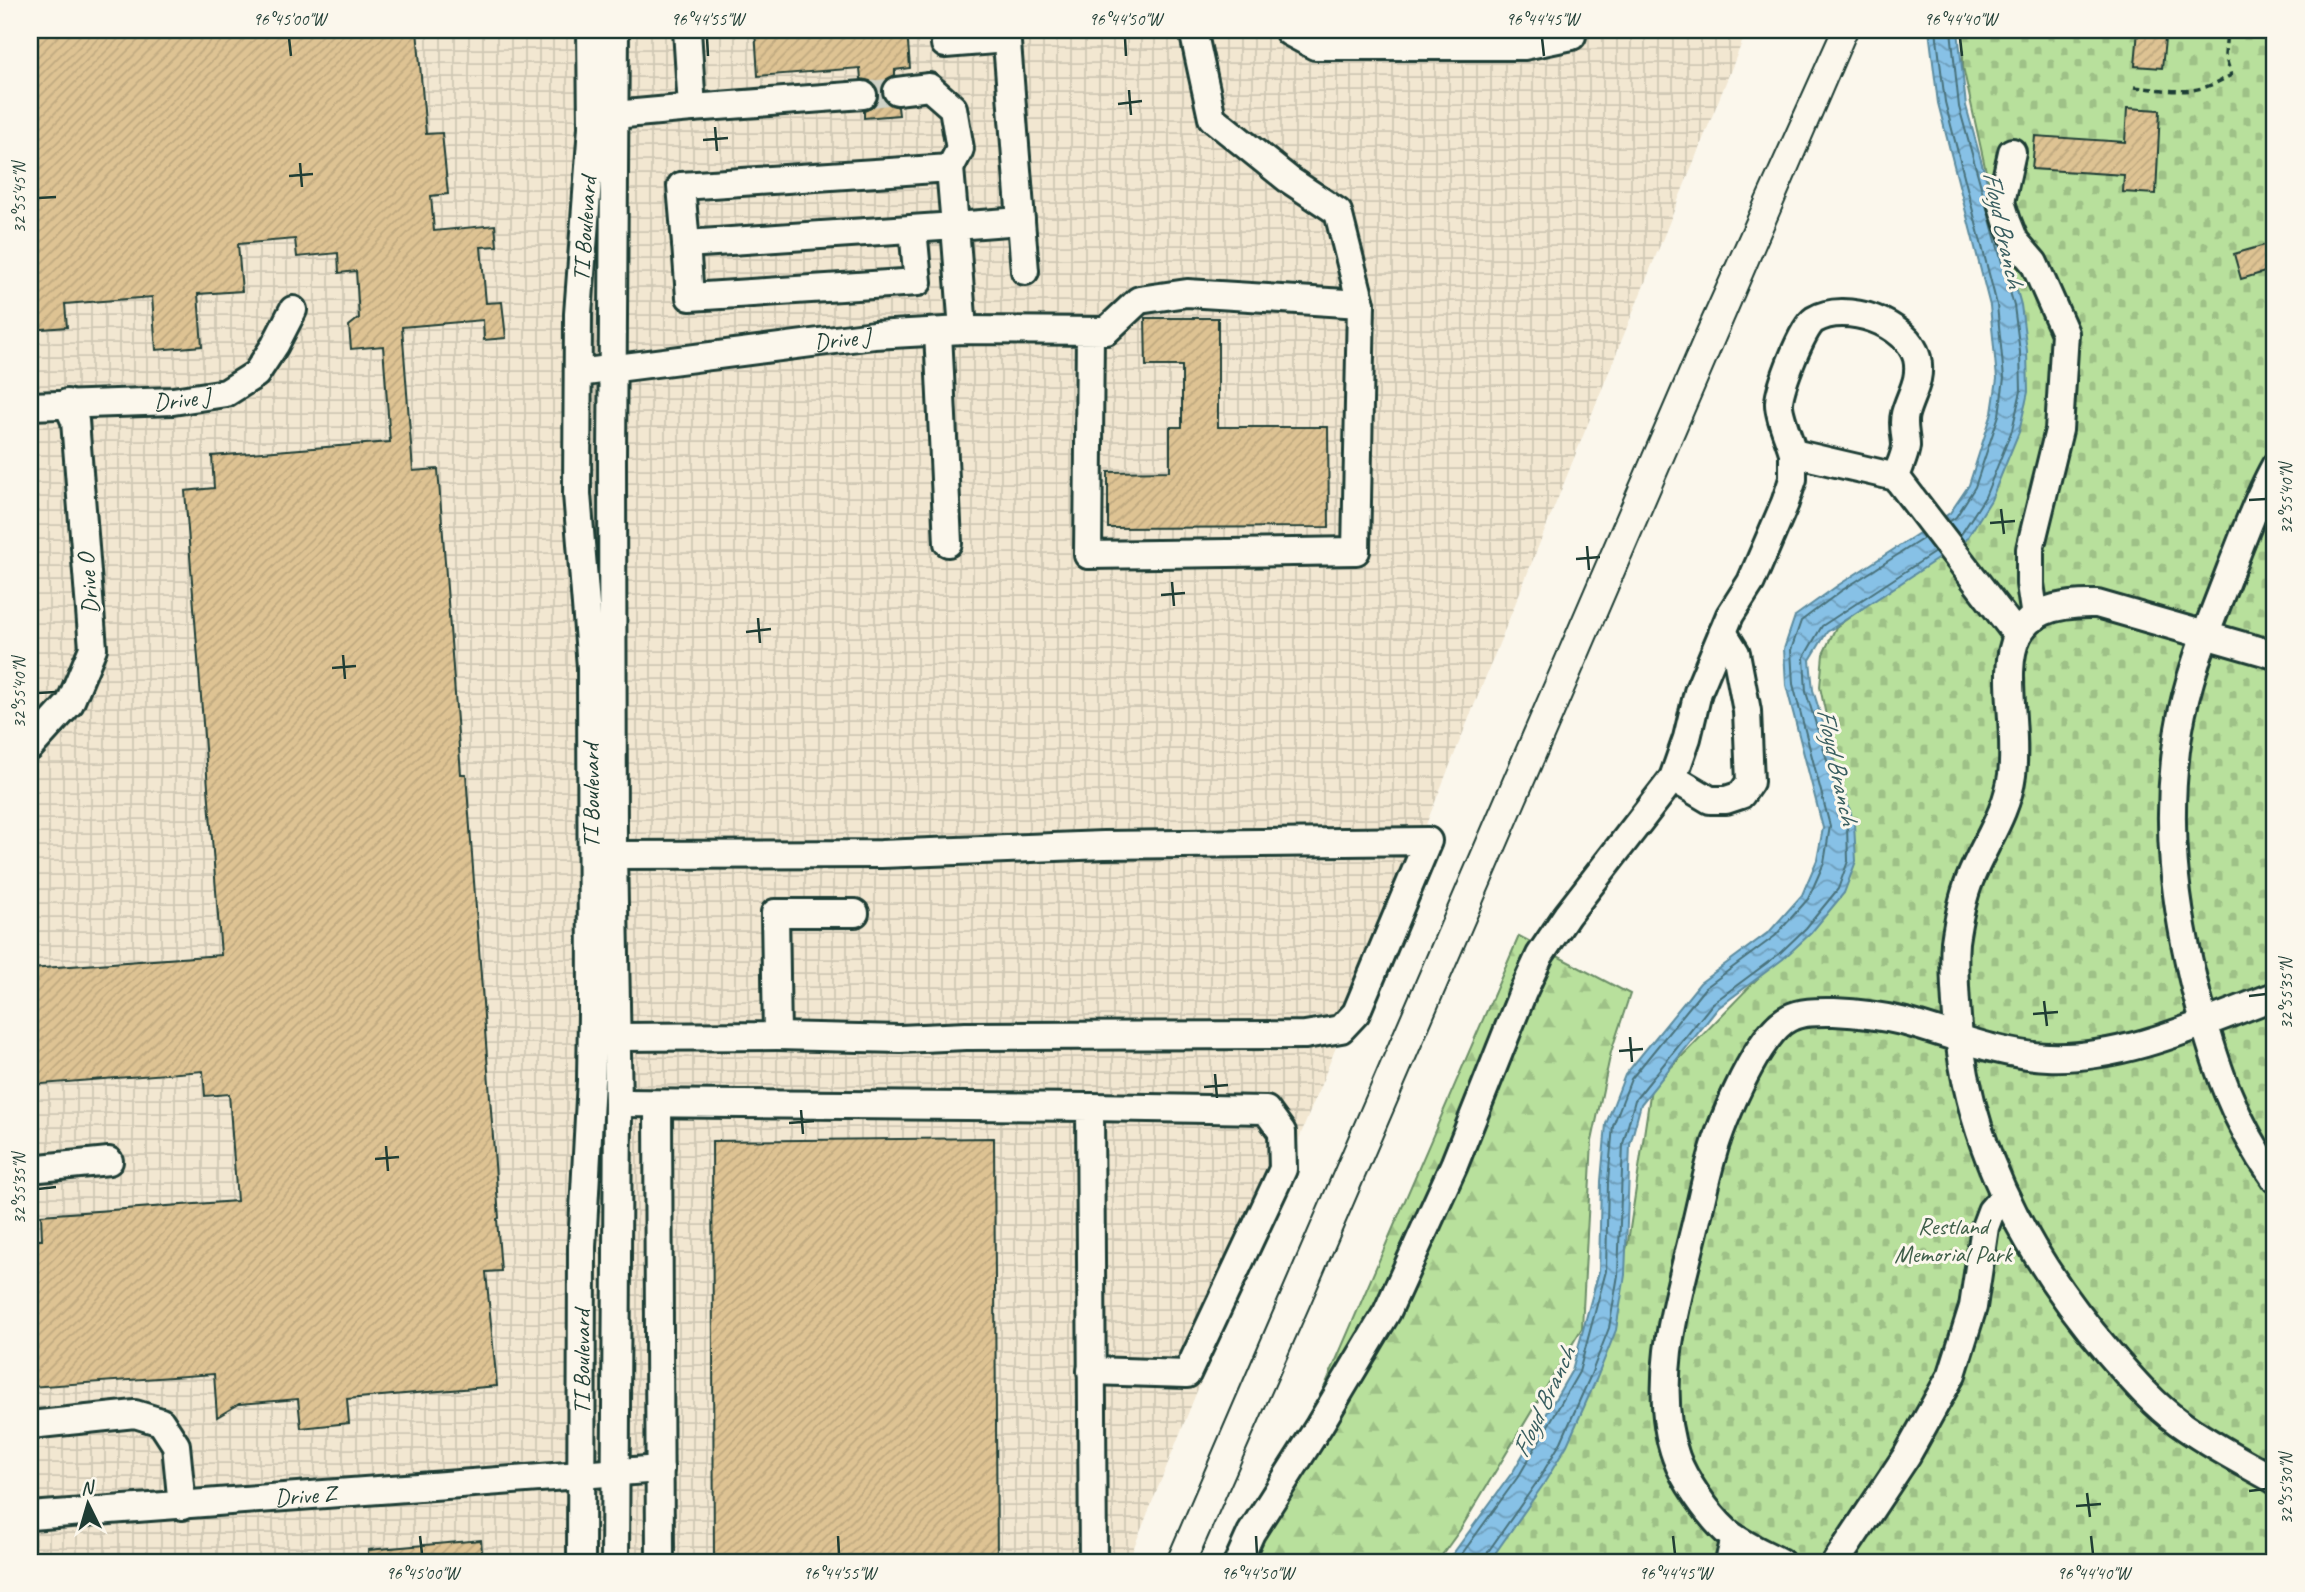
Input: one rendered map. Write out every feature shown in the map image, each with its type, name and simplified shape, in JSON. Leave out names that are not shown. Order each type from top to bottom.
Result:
[{"type":"street","name":"TI Boulevard","points":[[581,1562],[582,1220],[591,1080],[592,1013],[591,667],[577,494],[579,281],[592,127],[591,30]]},
{"type":"street","name":"TI Boulevard","points":[[615,30],[612,460],[613,855],[618,1103],[615,1562]]},
{"type":"street","points":[[687,30],[692,108]]},
{"type":"street","points":[[944,30],[945,44],[1006,34],[1025,271]]},
{"type":"street","points":[[1193,30],[1212,118],[1288,178],[1338,212],[1361,304],[1356,551],[1088,555],[1098,332],[1139,300],[1187,293],[1361,304]]},
{"type":"street","points":[[1289,30],[1289,33],[1315,46],[1524,46],[1572,36],[1572,30]]},
{"type":"street","points":[[897,91],[929,87],[953,108],[960,149],[950,168],[955,226],[948,542]]},
{"type":"street","points":[[614,115],[863,95]]},
{"type":"street","points":[[2011,152],[2001,202],[2015,241],[2035,263],[2065,333],[2059,430],[2030,549],[2026,626],[2010,660],[2008,682],[2013,762],[2010,788],[2002,814],[1970,880],[1961,908],[1955,943],[1954,976],[1959,1038],[1967,1091],[1979,1133],[2004,1196],[2057,1288],[2081,1320],[2151,1400],[2179,1423],[2275,1480]]},
{"type":"street","points":[[913,229],[918,282],[690,297],[681,186],[950,168]]},
{"type":"street","points":[[686,244],[1021,221]]},
{"type":"street","name":"Drive J","points":[[30,406],[173,401],[226,393],[256,374],[293,310]]},
{"type":"street","points":[[1238,1562],[1251,1533],[1387,1312],[1454,1165],[1540,956],[1567,915],[1673,778],[1687,738],[1698,692],[1730,615],[1751,582],[1793,479],[1793,453],[1779,403],[1800,337],[1813,321],[1833,313],[1851,312],[1885,324],[1903,335],[1916,356],[1919,378],[1904,417],[1906,447],[1896,477]]},
{"type":"street","name":"Drive J","points":[[578,373],[874,335],[951,331],[1098,332]]},
{"type":"street","name":"Drive O","points":[[30,747],[70,703],[93,648],[75,421],[67,403]]},
{"type":"street","points":[[1793,453],[1896,477],[1962,563],[2026,626]]},
{"type":"street","points":[[2275,467],[2267,480],[2189,681],[2179,730],[2171,828],[2172,868],[2177,905],[2220,1079],[2249,1139],[2275,1179]]},
{"type":"street","points":[[2026,626],[2057,606],[2097,604],[2204,637],[2275,655]]},
{"type":"street","points":[[1673,778],[1710,800],[1727,800],[1741,795],[1750,782],[1747,711],[1736,653],[1724,632]]},
{"type":"street","points":[[613,855],[881,854],[1104,845],[1428,841],[1356,1013],[1341,1028],[1305,1035],[966,1036],[900,1039],[777,1036],[615,1037]]},
{"type":"street","points":[[777,1036],[775,912],[855,913]]},
{"type":"street","points":[[1780,1562],[1732,1550],[1718,1522],[1681,1468],[1672,1444],[1666,1392],[1668,1352],[1675,1311],[1713,1153],[1725,1119],[1760,1048],[1770,1034],[1791,1017],[1821,1012],[1863,1014],[1906,1022],[2025,1055],[2087,1056],[2122,1049],[2275,996]]},
{"type":"street","points":[[618,1103],[1266,1110],[1282,1132],[1283,1169],[1187,1374],[1091,1371]]},
{"type":"street","points":[[658,1104],[660,1562]]},
{"type":"street","points":[[1090,1107],[1093,1562]]},
{"type":"street","points":[[30,1170],[109,1161]]},
{"type":"street","points":[[1836,1562],[1907,1455],[1952,1374],[1973,1307],[1985,1227],[1991,1211],[2004,1196]]},
{"type":"street","points":[[30,1425],[135,1414],[161,1422],[176,1445],[182,1506]]},
{"type":"street","name":"Drive Z","points":[[30,1516],[660,1469]]},
{"type":"path","points":[[2134,87],[2194,91],[2210,88],[2231,75],[2225,55],[2227,30]]},
{"type":"shaded area","points":[[30,30],[1747,30],[1128,1562],[30,1562]]},
{"type":"green space","name":"Restland Memorial Park","points":[[1963,30],[2275,30],[2275,1562],[1480,1562],[1597,1363],[1628,1242],[1651,1088],[1827,907],[1854,850],[1820,687],[1823,654],[1836,627],[1973,528],[2020,326],[1963,67]]},
{"type":"green space","points":[[1519,936],[1630,994],[1611,1052],[1592,1141],[1582,1328],[1460,1530],[1437,1562],[1249,1562]]},
{"type":"water","points":[[1929,30],[1958,30],[1966,106],[2021,305],[2027,351],[2028,392],[2019,432],[1991,500],[1966,540],[1827,632],[1810,660],[1813,690],[1854,824],[1856,861],[1844,893],[1811,933],[1783,959],[1718,1008],[1641,1104],[1630,1145],[1625,1275],[1616,1330],[1596,1380],[1567,1445],[1543,1485],[1489,1562],[1447,1562],[1514,1470],[1572,1370],[1599,1271],[1601,1181],[1606,1124],[1625,1075],[1700,983],[1770,931],[1802,895],[1817,860],[1823,828],[1786,685],[1784,649],[1795,616],[1950,513],[1969,485],[1992,413],[1997,379],[1990,306],[1938,103]]},
{"type":"building","points":[[30,30],[417,30],[426,134],[442,133],[448,194],[431,196],[434,231],[495,225],[497,246],[481,247],[486,303],[502,302],[506,338],[484,340],[483,320],[402,327],[413,471],[438,469],[461,774],[466,774],[499,1218],[501,1271],[486,1272],[497,1386],[347,1399],[349,1423],[301,1428],[298,1399],[239,1404],[217,1417],[214,1374],[30,1387],[30,1240],[42,1240],[41,1215],[237,1201],[229,1094],[205,1096],[203,1071],[30,1085],[30,969],[221,955],[185,491],[214,488],[212,456],[390,442],[383,346],[351,349],[349,326],[359,318],[356,271],[339,273],[338,253],[297,257],[295,239],[238,244],[242,291],[198,294],[202,346],[156,350],[152,297],[65,304],[67,327],[30,330]]},
{"type":"building","points":[[755,30],[907,30],[910,68],[895,70],[895,75],[887,79],[881,92],[885,101],[898,107],[899,115],[864,118],[864,111],[877,102],[879,93],[870,81],[861,79],[860,68],[758,76]]},
{"type":"building","points":[[2138,30],[2166,30],[2162,68],[2135,66]]},
{"type":"building","points":[[2127,108],[2160,110],[2156,194],[2123,192],[2124,175],[2032,169],[2035,136],[2125,142]]},
{"type":"building","points":[[2275,242],[2275,269],[2241,279],[2234,254]]},
{"type":"building","points":[[1145,318],[1218,318],[1218,427],[1328,427],[1329,527],[1108,528],[1108,472],[1170,471],[1170,427],[1182,427],[1182,366],[1146,366]]},
{"type":"building","points":[[994,1138],[997,1562],[714,1562],[712,1141]]},
{"type":"building","points":[[481,1540],[483,1562],[368,1562],[368,1550]]},
{"type":"tunnel","points":[[863,95],[897,91]]},
{"type":"tram line","points":[[1165,1562],[1695,332],[1831,30]]},
{"type":"tram line","points":[[1197,1562],[1531,797],[1859,30]]},
{"type":"water label","name":"Floyd Branch","points":[[2004,229]]},
{"type":"water label","name":"Floyd Branch","points":[[1838,766]]},
{"type":"water label","name":"Floyd Branch","points":[[1543,1402]]}]
